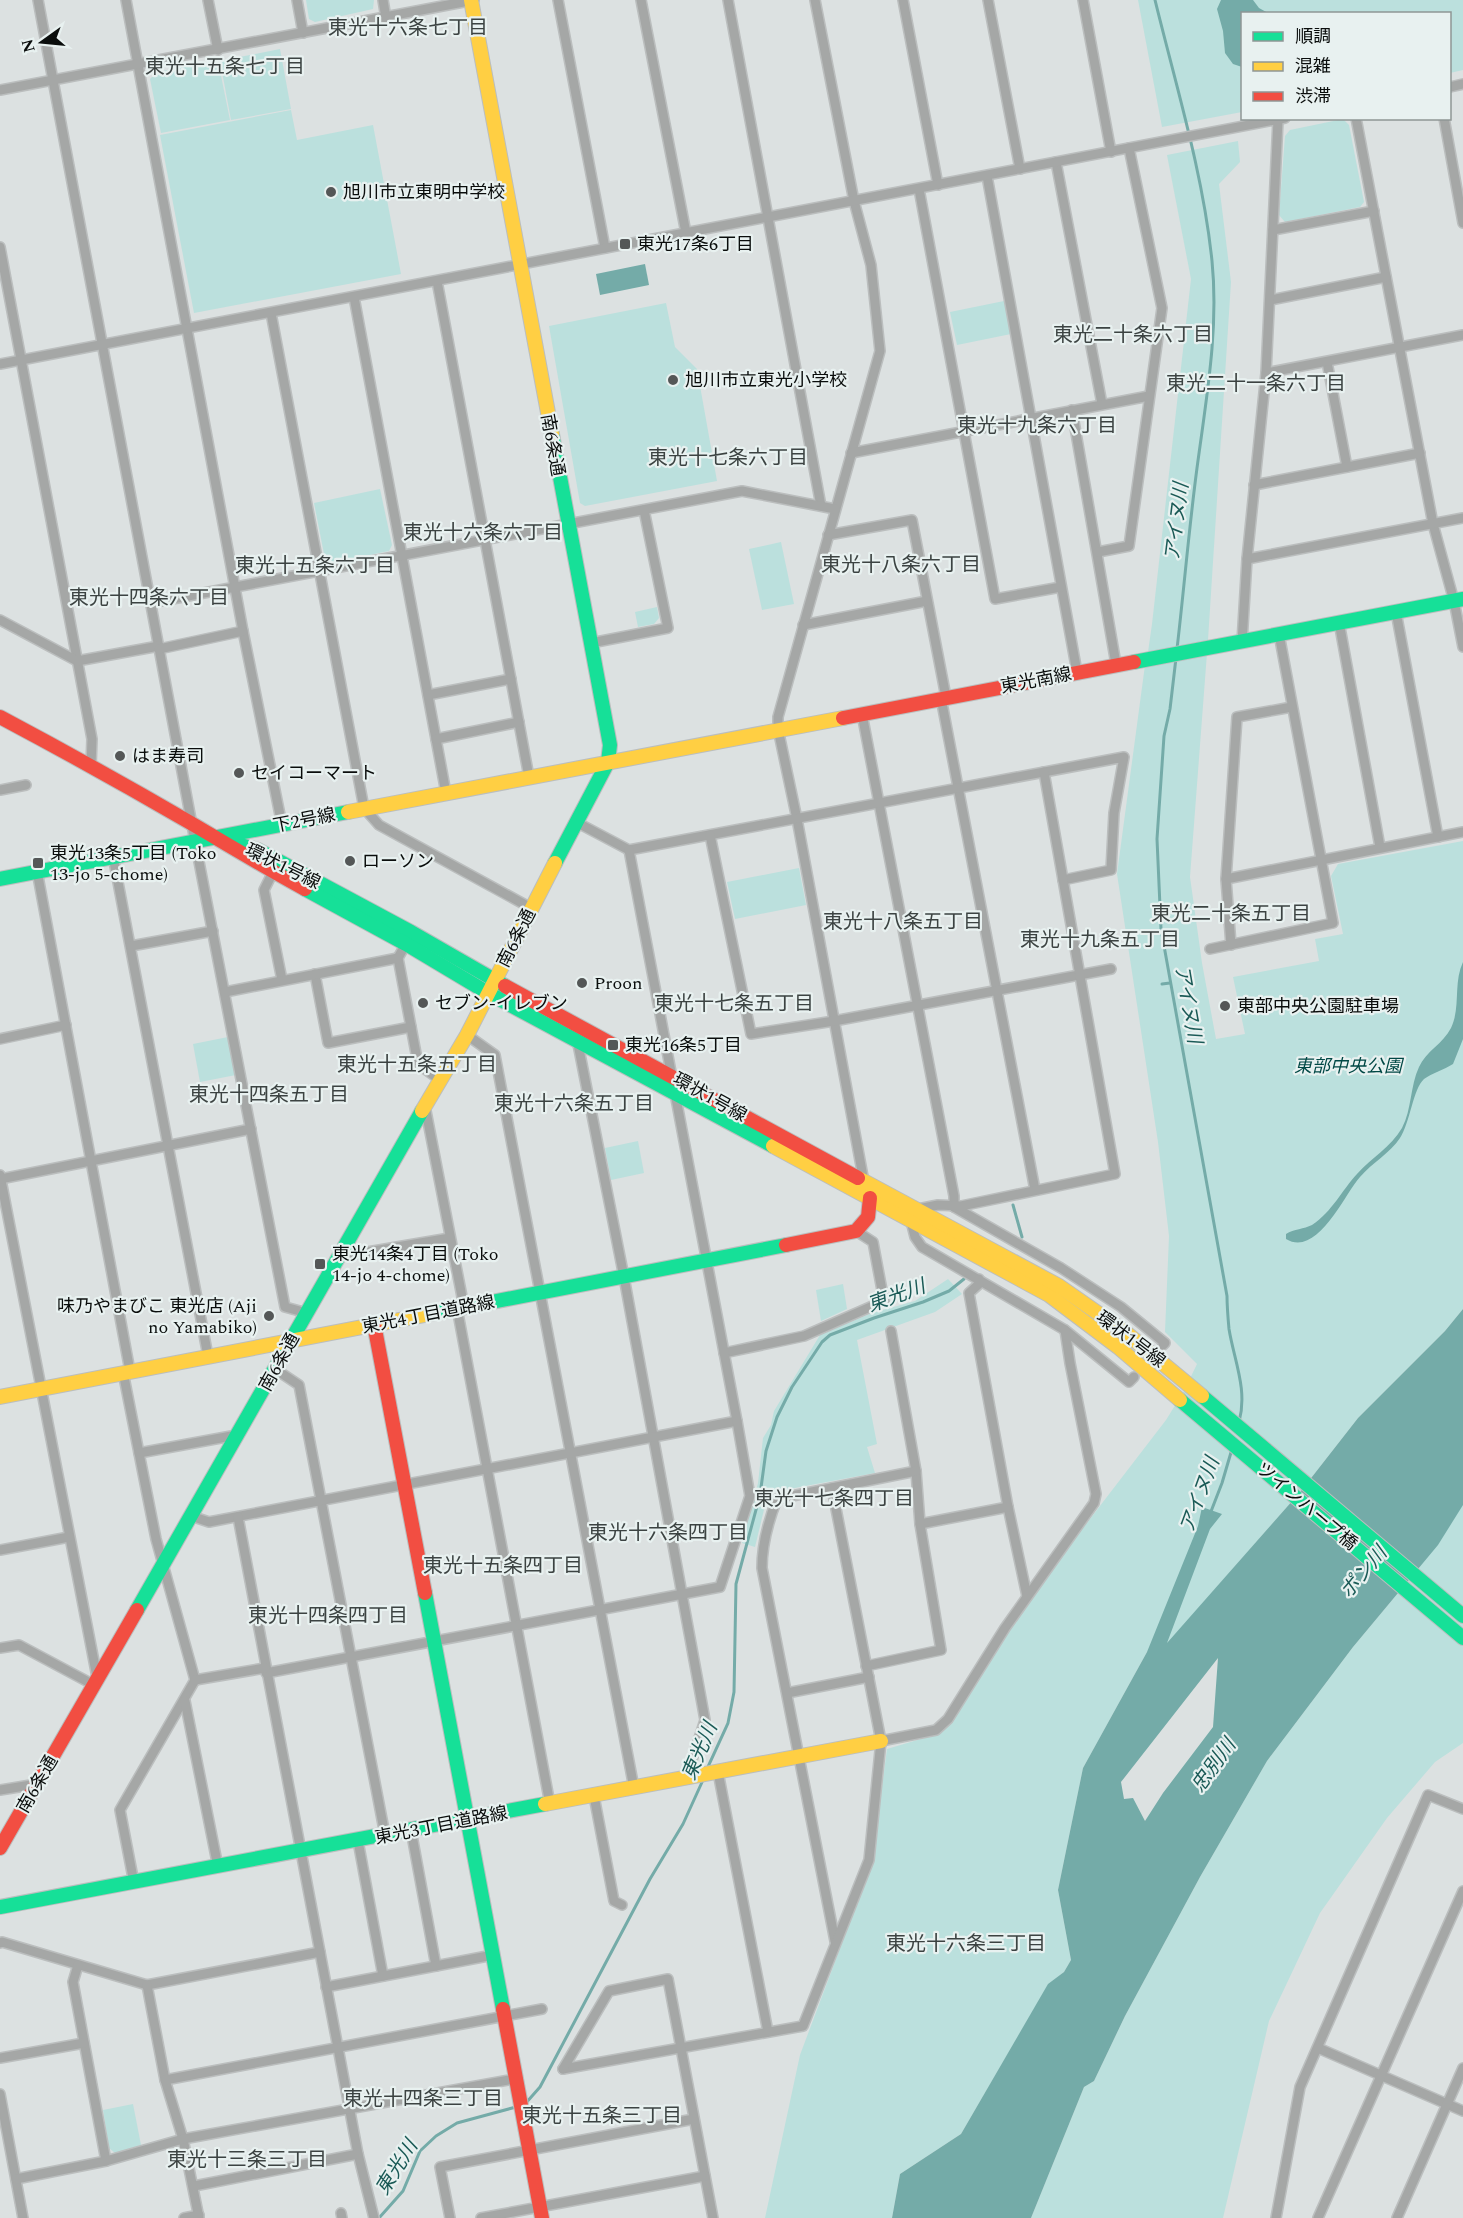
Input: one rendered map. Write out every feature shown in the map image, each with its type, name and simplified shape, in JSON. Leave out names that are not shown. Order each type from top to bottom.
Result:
[{"type":"street","points":[[38,0],[191,823],[285,1307],[307,1313]]},
{"type":"street","points":[[126,0],[243,631],[282,825]]},
{"type":"street","points":[[208,0],[218,50]]},
{"type":"street","points":[[297,0],[303,33]]},
{"type":"street","points":[[383,0],[386,18]]},
{"type":"street","points":[[0,90],[473,0]]},
{"type":"street","name":"南6条通","points":[[0,1848],[467,1035],[608,762],[610,745],[473,0]]},
{"type":"street","points":[[558,0],[605,248]]},
{"type":"street","points":[[641,0],[686,233]]},
{"type":"street","points":[[728,0],[821,506]]},
{"type":"street","points":[[724,1353],[804,1336],[884,1300],[873,1242],[856,1231],[865,1224],[870,1216],[870,1198],[864,1181],[797,819],[778,729],[778,717],[802,625],[880,351],[871,265],[854,201],[815,0]]},
{"type":"street","points":[[903,0],[938,185]]},
{"type":"street","points":[[988,0],[1020,169]]},
{"type":"street","points":[[1083,0],[1111,152]]},
{"type":"street","points":[[0,364],[1277,120]]},
{"type":"street","points":[[1242,642],[1247,559],[1266,373],[1273,230],[1282,120]]},
{"type":"street","points":[[1356,120],[1432,524],[1459,600],[1463,647]]},
{"type":"street","points":[[1444,120],[1463,224]]},
{"type":"street","points":[[1098,552],[1129,546],[1162,308],[1129,148]]},
{"type":"street","points":[[1056,162],[1102,404]]},
{"type":"street","points":[[987,176],[1077,672]]},
{"type":"street","points":[[919,189],[995,599],[1061,587]]},
{"type":"street","points":[[1273,230],[1374,211]]},
{"type":"street","points":[[0,247],[92,739],[91,766]]},
{"type":"street","points":[[1270,300],[1386,277]]},
{"type":"street","points":[[437,281],[529,777]]},
{"type":"street","points":[[354,297],[446,793]]},
{"type":"street","points":[[271,313],[364,808],[379,825],[531,908]]},
{"type":"street","points":[[1266,373],[1463,335]]},
{"type":"street","points":[[1326,362],[1347,467]]},
{"type":"street","points":[[851,453],[1149,396]]},
{"type":"street","points":[[1072,410],[1116,664]]},
{"type":"street","points":[[1254,485],[1420,453]]},
{"type":"street","points":[[151,603],[742,491],[835,509]]},
{"type":"street","points":[[591,643],[668,628],[644,510]]},
{"type":"street","points":[[1247,559],[1463,518]]},
{"type":"street","points":[[828,535],[912,520],[959,788],[1035,1190]]},
{"type":"street","name":"東光南線","points":[[608,762],[1459,600]]},
{"type":"street","points":[[802,625],[927,601]]},
{"type":"street","points":[[1396,612],[1438,837]]},
{"type":"street","points":[[0,620],[78,661],[243,631]]},
{"type":"street","points":[[1339,622],[1380,847]]},
{"type":"street","points":[[1210,949],[1333,923],[1279,634]]},
{"type":"street","points":[[428,695],[511,679]]},
{"type":"street","points":[[1231,945],[1226,879],[1237,717],[1292,707]]},
{"type":"street","points":[[862,714],[954,1196],[954,1207]]},
{"type":"street","name":"環状1号線","points":[[0,717],[91,766],[273,872],[494,980],[676,1095],[870,1198],[914,1215],[1059,1286],[1125,1332],[1190,1385]]},
{"type":"street","points":[[436,739],[519,722]]},
{"type":"street","points":[[576,822],[629,850],[1124,757],[1114,813],[1112,870],[1063,880]]},
{"type":"street","name":"下2号線","points":[[0,879],[608,762]]},
{"type":"street","points":[[1044,772],[1115,1174],[954,1207],[939,1205],[914,1215],[915,1237],[922,1247],[1065,1330],[1132,1379]]},
{"type":"street","points":[[0,790],[26,785]]},
{"type":"street","points":[[1226,879],[1463,832]]},
{"type":"street","points":[[710,835],[751,1034],[834,1021],[1111,969]]},
{"type":"street","name":"環状1号線","points":[[214,837],[258,850],[408,938],[488,993],[673,1077],[864,1181],[914,1215],[1049,1296],[1118,1347],[1179,1397]]},
{"type":"street","points":[[195,1680],[351,1658],[720,1587],[750,1496],[629,850]]},
{"type":"street","points":[[113,856],[208,1356]]},
{"type":"street","points":[[38,871],[91,1161],[139,1453],[156,1539],[195,1680],[185,1701],[120,1810],[134,1883]]},
{"type":"street","points":[[273,872],[264,890],[282,980]]},
{"type":"street","points":[[131,946],[213,930]]},
{"type":"street","points":[[408,938],[398,958],[418,1064],[440,1080]]},
{"type":"street","points":[[225,992],[398,958]]},
{"type":"street","points":[[315,974],[328,1043],[411,1027]]},
{"type":"street","points":[[0,1039],[66,1025]]},
{"type":"street","points":[[467,1035],[495,1054],[634,1788]]},
{"type":"street","points":[[580,1035],[705,1720],[691,1777]]},
{"type":"street","points":[[425,1106],[450,1238],[460,1308],[516,1626],[550,1804]]},
{"type":"street","points":[[96,1681],[0,1177],[169,1147],[251,1129]]},
{"type":"street","points":[[954,1207],[1061,1268],[1121,1307],[1164,1344]]},
{"type":"street","name":"東光4丁目道路線","points":[[0,1396],[856,1231]]},
{"type":"street","points":[[338,1257],[450,1238]]},
{"type":"street","points":[[979,1279],[979,1284],[969,1293],[1008,1507],[1027,1596]]},
{"type":"street","points":[[374,1324],[493,1955],[515,2084],[541,2212]]},
{"type":"street","points":[[881,1741],[936,1730],[942,1725],[1027,1596],[1094,1503],[1096,1494],[1065,1330]]},
{"type":"street","points":[[866,1666],[941,1650],[920,1524],[915,1471],[891,1331]]},
{"type":"street","points":[[276,1369],[299,1385],[385,1835]]},
{"type":"street","name":"ツインハープ橋","points":[[1190,1385],[1463,1616]]},
{"type":"street","name":"ツインハープ橋","points":[[1179,1397],[1463,1638]]},
{"type":"street","points":[[191,1516],[209,1522],[238,1517],[737,1421]]},
{"type":"street","points":[[139,1453],[237,1435]]},
{"type":"street","points":[[835,1941],[762,1568],[762,1555],[768,1523],[777,1499],[915,1471]]},
{"type":"street","points":[[713,2218],[682,2049],[668,1980],[609,1991],[563,2069],[682,2049],[803,2026],[869,1860],[881,1741],[832,1488]]},
{"type":"street","points":[[920,1524],[1008,1507]]},
{"type":"street","points":[[238,1517],[349,2109],[374,2218]]},
{"type":"street","points":[[0,1550],[69,1537]]},
{"type":"street","points":[[0,1648],[19,1645],[96,1681]]},
{"type":"street","points":[[787,1693],[868,1677]]},
{"type":"street","points":[[185,1701],[219,1867]]},
{"type":"street","name":"東光3丁目道路線","points":[[0,1907],[881,1741]]},
{"type":"street","points":[[715,1773],[768,2032]]},
{"type":"street","points":[[0,1790],[37,1784]]},
{"type":"street","points":[[1276,2218],[1300,2087],[1428,1795],[1463,1809]]},
{"type":"street","points":[[594,1796],[614,1901],[622,1905]]},
{"type":"street","points":[[411,1830],[436,1966]]},
{"type":"street","points":[[358,1841],[383,1976]]},
{"type":"street","points":[[1318,2218],[1463,1891]]},
{"type":"street","points":[[0,1943],[147,1986],[320,1952]]},
{"type":"street","points":[[326,1987],[493,1955]]},
{"type":"street","points":[[78,1965],[73,1982],[106,2161]]},
{"type":"street","points":[[147,1986],[165,2080],[183,2139],[199,2217],[184,2218]]},
{"type":"street","points":[[165,2080],[542,2009]]},
{"type":"street","points":[[0,2058],[84,2043]]},
{"type":"street","points":[[1318,2048],[1463,2111]]},
{"type":"street","points":[[1397,2218],[1463,2068]]},
{"type":"street","points":[[16,2179],[106,2161],[183,2139],[349,2109],[515,2084]]},
{"type":"street","points":[[0,2094],[23,2218]]},
{"type":"street","points":[[450,2218],[440,2167],[694,2119]]},
{"type":"street","points":[[194,2186],[358,2154]]},
{"type":"street","points":[[481,2218],[541,2212],[705,2176]]},
{"type":"green space","points":[[306,0],[374,0],[373,9],[315,22],[309,19]]},
{"type":"green space","points":[[1138,0],[1463,0],[1463,70],[1451,73],[1451,12],[1241,12],[1241,112],[1162,127]]},
{"type":"green space","points":[[280,49],[291,109],[231,120],[220,61]]},
{"type":"green space","points":[[218,61],[230,120],[161,133],[150,79],[157,72]]},
{"type":"green space","points":[[291,110],[297,140],[373,125],[401,274],[194,313],[160,135]]},
{"type":"green space","points":[[1338,120],[1344,120],[1349,125],[1364,202],[1360,207],[1285,222],[1279,215],[1285,136],[1290,130]]},
{"type":"green space","points":[[1238,141],[1240,162],[1219,184],[1231,282],[1208,640],[1148,652],[1191,279],[1167,155]]},
{"type":"green space","points":[[1004,301],[1011,334],[957,345],[950,312]]},
{"type":"green space","points":[[666,303],[675,347],[697,369],[717,481],[585,506],[580,503],[549,326]]},
{"type":"green space","points":[[380,489],[392,545],[389,551],[326,564],[314,503]]},
{"type":"green space","points":[[781,542],[794,604],[762,610],[749,549]]},
{"type":"green space","points":[[657,607],[659,618],[654,624],[638,627],[635,612]]},
{"type":"green space","name":"東部中央公園","points":[[1207,653],[1190,877],[1216,1039],[1245,1034],[1233,977],[1319,961],[1315,939],[1343,934],[1331,876],[1338,864],[1463,841],[1463,1309],[1445,1331],[1358,1418],[1301,1491],[1166,1645],[1147,1652],[1083,1768],[1058,1890],[1071,1960],[1064,1972],[1048,1985],[961,2134],[900,2174],[892,2218],[765,2218],[800,2055],[872,1863],[887,1749],[941,1733],[1030,1597],[1166,1420],[1197,1364],[1165,1332],[1169,1236],[1158,1142],[1117,874],[1145,665]]},
{"type":"green space","points":[[799,868],[806,905],[735,919],[727,882]]},
{"type":"green space","points":[[228,1037],[236,1075],[200,1082],[193,1044]]},
{"type":"green space","points":[[638,1141],[644,1173],[611,1180],[605,1148]]},
{"type":"green space","points":[[948,1279],[962,1294],[935,1312],[857,1340],[877,1444],[867,1447],[875,1473],[768,1493],[755,1547],[742,1543],[758,1483],[763,1438],[771,1425],[774,1411],[820,1335],[872,1313],[915,1301]]},
{"type":"green space","points":[[843,1284],[847,1309],[821,1321],[816,1290]]},
{"type":"green space","points":[[1463,1414],[1463,1743],[1435,1762],[1387,1818],[1320,1913],[1269,2021],[1223,2218],[1031,2218],[1084,2087],[1094,2081],[1125,2016],[1200,1877],[1267,1761],[1353,1647],[1408,1581]]},
{"type":"green space","points":[[133,2104],[141,2145],[115,2153],[109,2148],[103,2110]]},
{"type":"water","points":[[1221,0],[1253,0],[1259,8],[1266,12],[1241,12],[1241,67],[1233,64],[1225,53],[1223,31],[1217,9]]},
{"type":"water","points":[[645,264],[649,285],[600,295],[596,274]]},
{"type":"water","points":[[1463,962],[1463,1039],[1453,1064],[1424,1079],[1420,1084],[1400,1138],[1360,1177],[1329,1222],[1308,1240],[1297,1243],[1286,1239],[1286,1234],[1312,1225],[1319,1220],[1357,1174],[1392,1141],[1402,1128],[1419,1067],[1426,1056],[1448,1034],[1454,1020],[1458,978]]},
{"type":"water","points":[[1463,1309],[1463,1505],[1438,1545],[1353,1647],[1267,1761],[1200,1877],[1125,2016],[1094,2081],[1084,2087],[1031,2218],[892,2218],[900,2174],[961,2134],[1048,1984],[1064,1972],[1071,1960],[1058,1890],[1083,1768],[1147,1652],[1198,1526],[1202,1507],[1222,1514],[1210,1529],[1167,1643],[1301,1491],[1358,1418],[1445,1331]],"holes":[[[1218,1658],[1213,1727],[1163,1793],[1145,1821],[1133,1798],[1124,1799],[1121,1782]]]},
{"type":"waterway","name":"アイヌ川","points":[[1155,0],[1196,162],[1208,228],[1214,287],[1213,339],[1177,649]]},
{"type":"waterway","name":"アイヌ川","points":[[1176,658],[1170,709],[1164,736],[1157,839],[1161,929],[1227,1296],[1229,1329],[1241,1387],[1239,1422]]},
{"type":"waterway","name":"東光川","points":[[1162,984],[1170,983]]},
{"type":"waterway","name":"東光川","points":[[1013,1205],[1022,1237]]},
{"type":"waterway","name":"東光川","points":[[706,1771],[728,1723],[734,1692],[736,1584],[760,1495],[766,1451],[777,1417],[792,1387],[822,1342],[830,1335],[923,1302],[949,1291],[964,1279]]},
{"type":"waterway","name":"アイヌ川","points":[[1210,1514],[1232,1449]]},
{"type":"waterway","name":"東光川","points":[[525,2104],[540,2087],[650,1879],[683,1824],[703,1780]]},
{"type":"waterway","name":"東光川","points":[[379,2218],[403,2191],[420,2151],[436,2136],[457,2123],[516,2107]]},
{"type":"traffic: fast","points":[[552,434],[610,745],[608,762],[555,863]]},
{"type":"traffic: fast","points":[[1134,662],[1463,599]]},
{"type":"traffic: fast","points":[[0,879],[348,812]]},
{"type":"traffic: fast","points":[[234,843],[258,850],[411,932],[505,986]]},
{"type":"traffic: fast","points":[[305,889],[406,944],[488,993],[773,1146]]},
{"type":"traffic: fast","points":[[137,1610],[422,1111]]},
{"type":"traffic: fast","points":[[430,1314],[786,1245]]},
{"type":"traffic: fast","points":[[1202,1396],[1463,1616]]},
{"type":"traffic: fast","points":[[1180,1400],[1463,1638]]},
{"type":"traffic: fast","points":[[425,1593],[503,2009]]},
{"type":"traffic: fast","points":[[0,1907],[545,1804]]},
{"type":"traffic: slow","points":[[471,0],[552,434]]},
{"type":"traffic: slow","points":[[348,812],[843,718]]},
{"type":"traffic: slow","points":[[422,1111],[467,1035],[555,863]]},
{"type":"traffic: slow","points":[[773,1146],[1049,1295],[1118,1347],[1180,1400]]},
{"type":"traffic: slow","points":[[858,1178],[1059,1286],[1125,1332],[1202,1396]]},
{"type":"traffic: slow","points":[[0,1397],[430,1314]]},
{"type":"traffic: slow","points":[[545,1804],[881,1741]]},
{"type":"traffic: jam","points":[[843,718],[1134,662]]},
{"type":"traffic: jam","points":[[0,717],[119,782],[305,889]]},
{"type":"traffic: jam","points":[[505,986],[858,1178]]},
{"type":"traffic: jam","points":[[786,1245],[856,1231],[868,1217],[870,1198]]},
{"type":"traffic: jam","points":[[374,1324],[425,1593]]},
{"type":"traffic: jam","points":[[0,1848],[137,1610]]},
{"type":"traffic: jam","points":[[503,2009],[542,2218]]},
{"type":"place","name":"旭川市立東明中学校","points":[[331,192]]},
{"type":"place","name":"東光17条6丁目","points":[[625,244]]},
{"type":"place","name":"旭川市立東光小学校","points":[[673,380]]},
{"type":"place","name":"はま寿司","points":[[120,756]]},
{"type":"place","name":"セイコーマート","points":[[239,773]]},
{"type":"place","name":"ローソン","points":[[350,861]]},
{"type":"place","name":"東光13条5丁目 (Toko 13-jo 5-chome)","points":[[38,863]]},
{"type":"place","name":"Proon","points":[[582,983]]},
{"type":"place","name":"セブン-イレブン","points":[[423,1003]]},
{"type":"place","name":"東部中央公園駐車場","points":[[1225,1006]]},
{"type":"place","name":"東光16条5丁目","points":[[613,1045]]},
{"type":"place","name":"東光14条4丁目 (Toko 14-jo 4-chome)","points":[[320,1264]]},
{"type":"place","name":"味乃やまびこ 東光店 (Aji no Yamabiko)","points":[[269,1316]]},
{"type":"district","name":"東光十六条七丁目","points":[[408,27]]},
{"type":"district","name":"東光十五条七丁目","points":[[225,66]]},
{"type":"district","name":"東光二十条六丁目","points":[[1133,334]]},
{"type":"district","name":"東光二十一条六丁目","points":[[1256,383]]},
{"type":"district","name":"東光十九条六丁目","points":[[1037,425]]},
{"type":"district","name":"東光十七条六丁目","points":[[728,457]]},
{"type":"district","name":"東光十六条六丁目","points":[[483,532]]},
{"type":"district","name":"東光十八条六丁目","points":[[901,564]]},
{"type":"district","name":"東光十五条六丁目","points":[[315,565]]},
{"type":"district","name":"東光十四条六丁目","points":[[149,597]]},
{"type":"district","name":"東光二十条五丁目","points":[[1231,913]]},
{"type":"district","name":"東光十八条五丁目","points":[[903,921]]},
{"type":"district","name":"東光十九条五丁目","points":[[1100,939]]},
{"type":"district","name":"東光十七条五丁目","points":[[734,1003]]},
{"type":"district","name":"東光十五条五丁目","points":[[417,1064]]},
{"type":"district","name":"東光十四条五丁目","points":[[269,1094]]},
{"type":"district","name":"東光十六条五丁目","points":[[574,1103]]},
{"type":"district","name":"東光十七条四丁目","points":[[834,1498]]},
{"type":"district","name":"東光十六条四丁目","points":[[668,1532]]},
{"type":"district","name":"東光十五条四丁目","points":[[503,1565]]},
{"type":"district","name":"東光十四条四丁目","points":[[328,1615]]},
{"type":"district","name":"東光十六条三丁目","points":[[966,1943]]},
{"type":"district","name":"東光十四条三丁目","points":[[423,2098]]},
{"type":"district","name":"東光十五条三丁目","points":[[602,2115]]},
{"type":"district","name":"東光十三条三丁目","points":[[247,2159]]},
{"type":"water label","name":"ポン川","points":[[1363,1572]]},
{"type":"water label","name":"忠別川","points":[[1213,1765]]}]
